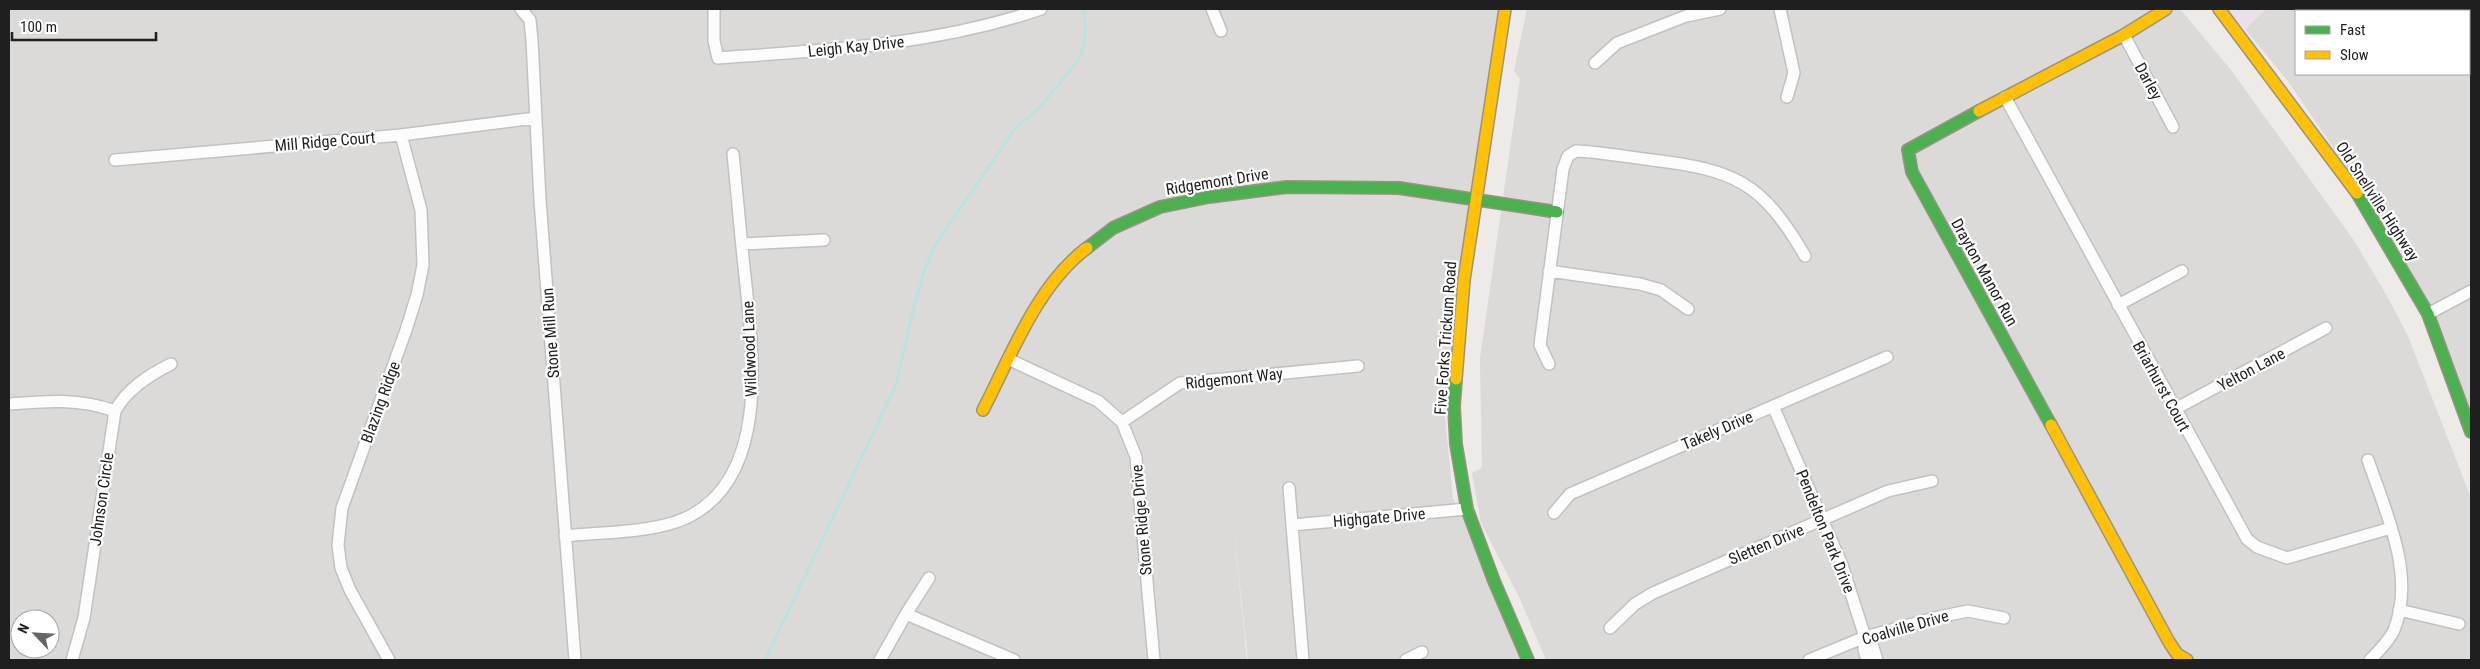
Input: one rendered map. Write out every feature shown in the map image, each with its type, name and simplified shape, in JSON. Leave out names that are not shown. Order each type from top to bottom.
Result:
[{"type":"street","name":"Stone Mill Run","points":[[521,9],[530,20],[535,118],[575,660]]},
{"type":"street","name":"Leigh Kay Drive","points":[[714,9],[714,41],[718,58],[883,45],[959,33],[1041,9]]},
{"type":"street","points":[[1212,9],[1221,31]]},
{"type":"street","name":"Five Forks Trickum Road","points":[[1505,9],[1464,280],[1454,406],[1456,444],[1467,509],[1494,581],[1528,660]]},
{"type":"street","points":[[1595,63],[1616,43],[1686,16],[1720,9]]},
{"type":"street","points":[[1780,9],[1794,73],[1787,97]]},
{"type":"street","name":"Drayton Manor Run","points":[[2166,9],[2124,35],[1908,150],[1910,165],[2168,642],[2177,654],[2187,660]]},
{"type":"street","name":"Old Snellville Highway","points":[[2219,9],[2358,195],[2408,277],[2428,314],[2471,432]]},
{"type":"street","name":"Darley","points":[[2124,35],[2174,127]]},
{"type":"street","name":"Briarhurst Court","points":[[2005,98],[2236,523],[2247,539],[2257,547],[2286,558],[2391,528]]},
{"type":"street","name":"Mill Ridge Court","points":[[116,160],[401,135],[535,118]]},
{"type":"street","name":"Blazing Ridge","points":[[385,659],[350,590],[341,568],[338,545],[342,508],[406,330],[417,295],[423,265],[421,210],[401,135]]},
{"type":"street","points":[[1549,364],[1540,345],[1549,271],[1563,169],[1568,156],[1576,151],[1695,165],[1730,175],[1756,191],[1778,215],[1805,256]]},
{"type":"street","name":"Wildwood Lane","points":[[565,536],[668,525],[688,517],[707,504],[720,492],[731,474],[745,437],[751,405],[753,364],[733,154]]},
{"type":"street","name":"Ridgemont Drive","points":[[983,410],[1037,304],[1076,256],[1113,228],[1160,207],[1209,197],[1287,188],[1399,188],[1557,212]]},
{"type":"street","points":[[742,244],[824,240]]},
{"type":"street","points":[[1549,271],[1640,284],[1661,290],[1688,309]]},
{"type":"street","points":[[2118,305],[2182,271]]},
{"type":"street","points":[[2428,314],[2471,291]]},
{"type":"street","name":"Yelton Lane","points":[[2175,409],[2326,328]]},
{"type":"street","name":"Takely Drive","points":[[1554,513],[1570,494],[1887,357]]},
{"type":"street","name":"Stone Ridge Drive","points":[[1008,359],[1098,401],[1122,422],[1136,457],[1154,660]]},
{"type":"street","name":"Johnson Circle","points":[[72,660],[84,618],[115,411],[120,401],[149,375],[171,364]]},
{"type":"street","name":"Ridgemont Way","points":[[1122,422],[1180,383],[1358,366]]},
{"type":"street","points":[[9,404],[61,400],[103,406],[115,411]]},
{"type":"street","name":"Pendelton Park Drive","points":[[1773,406],[1823,519],[1852,593],[1865,637],[1864,650],[1867,660]]},
{"type":"street","points":[[2368,460],[2391,528],[2402,581],[2399,610],[2393,631],[2370,660]]},
{"type":"street","name":"Sletten Drive","points":[[1610,628],[1646,596],[1888,491],[1932,481]]},
{"type":"street","points":[[1289,488],[1303,660]]},
{"type":"street","name":"Highgate Drive","points":[[1292,525],[1467,509]]},
{"type":"street","points":[[880,660],[929,578]]},
{"type":"street","points":[[2399,610],[2459,624]]},
{"type":"street","name":"Coalville Drive","points":[[1809,660],[1865,637],[1968,611],[2004,618]]},
{"type":"street","points":[[906,614],[1014,660]]},
{"type":"street","points":[[1865,637],[1873,647],[1877,660]]},
{"type":"street","points":[[1406,660],[1422,652]]},
{"type":"shaded area","points":[[9,9],[1501,9],[1451,380],[1444,406],[1453,498],[1468,527],[1521,660],[1248,660],[1232,512],[1247,660],[9,660]]},
{"type":"shaded area","points":[[1527,9],[2180,9],[2231,70],[2355,242],[2408,336],[2471,498],[2471,660],[1546,660],[1519,597],[1481,523],[1472,473],[1482,468],[1480,358],[1520,79],[1514,71]]},
{"type":"shaded area","points":[[2227,9],[2266,9],[2245,29]]},
{"type":"shaded area","points":[[2266,9],[2471,9],[2471,416],[2415,278],[2389,229],[2287,80],[2245,29]]},
{"type":"waterway","points":[[765,660],[896,385],[915,303],[925,269],[936,244],[1014,130],[1042,105],[1077,62],[1083,48],[1086,29],[1083,9]]},
{"type":"traffic: fast","points":[[1979,111],[1908,150],[1912,172],[2051,425]]},
{"type":"traffic: fast","points":[[1087,248],[1113,228],[1160,207],[1209,197],[1287,187],[1399,188],[1557,212]]},
{"type":"traffic: fast","points":[[2357,193],[2428,314],[2471,432]]},
{"type":"traffic: fast","points":[[1456,379],[1454,406],[1456,444],[1467,509],[1494,581],[1528,660]]},
{"type":"traffic: slow","points":[[1456,379],[1464,280],[1505,9]]},
{"type":"traffic: slow","points":[[1979,111],[2124,35],[2166,9]]},
{"type":"traffic: slow","points":[[2219,9],[2357,193]]},
{"type":"traffic: slow","points":[[983,410],[1015,345],[1040,301],[1069,263],[1087,248]]},
{"type":"traffic: slow","points":[[2051,425],[2169,642],[2177,654],[2187,660]]}]
